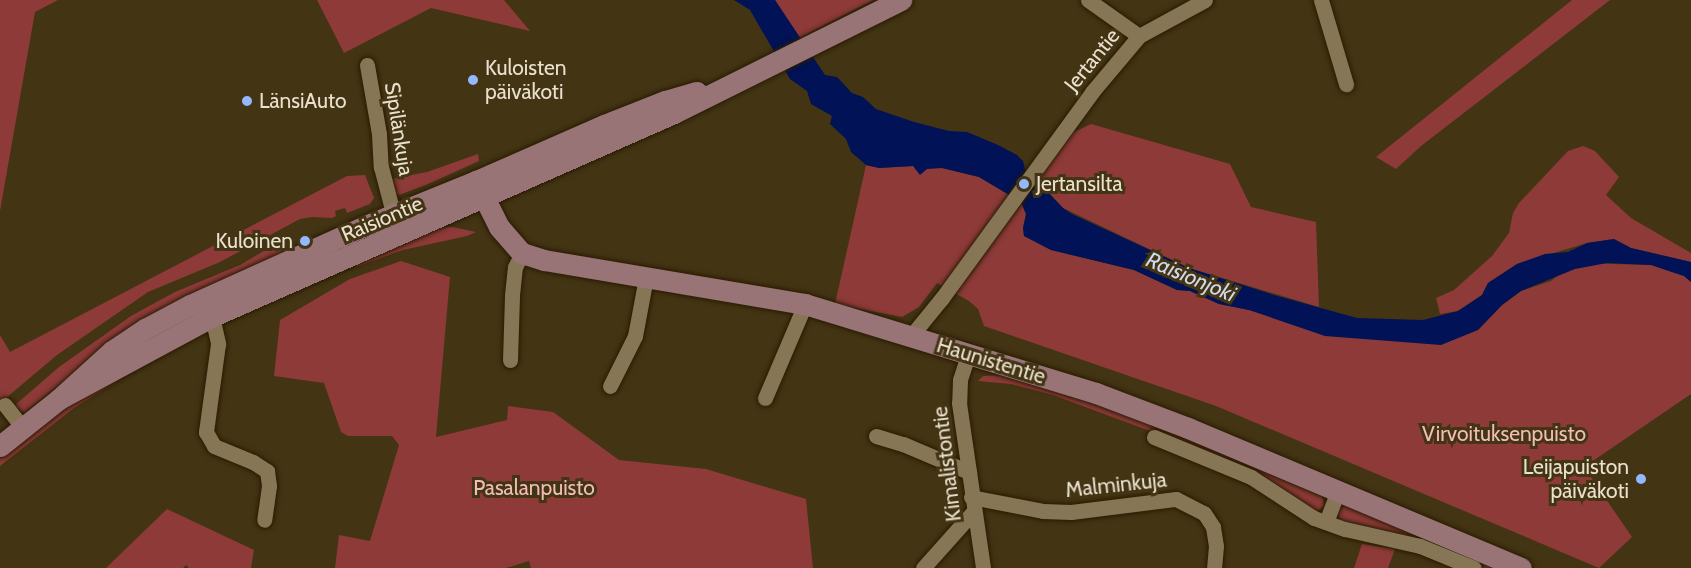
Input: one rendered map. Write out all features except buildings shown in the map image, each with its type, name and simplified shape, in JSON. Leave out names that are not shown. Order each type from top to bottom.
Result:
[{"type":"street","name":"Raisiontie","points":[[0,446],[59,399],[120,364],[210,307],[396,225],[674,113],[901,0]]},
{"type":"street","points":[[1088,0],[1139,36]]},
{"type":"street","name":"Jertantie","points":[[911,336],[1092,92],[1139,36],[1205,0]]},
{"type":"street","points":[[1321,0],[1346,84]]},
{"type":"street","name":"Sipilänkuja","points":[[367,64],[379,134],[381,167],[396,225]]},
{"type":"street","points":[[480,190],[503,233],[522,253],[516,267],[512,295],[510,360]]},
{"type":"street","name":"Haunistentie","points":[[522,253],[544,260],[741,291],[805,304],[911,336],[1142,410],[1521,568]]},
{"type":"street","points":[[610,386],[635,336],[646,277]]},
{"type":"street","points":[[765,398],[805,304]]},
{"type":"street","points":[[210,307],[218,344],[206,432],[214,446],[267,471],[269,486],[264,520]]},
{"type":"street","name":"Kimalistontie","points":[[968,355],[960,380],[959,395],[972,505],[983,568]]},
{"type":"street","points":[[5,405],[23,428]]},
{"type":"street","points":[[876,436],[903,444],[969,472]]},
{"type":"street","points":[[1154,436],[1251,477],[1301,511],[1326,522],[1420,546],[1474,568]]},
{"type":"street","points":[[1326,522],[1338,491]]},
{"type":"street","name":"Malminkuja","points":[[972,505],[1071,512],[1176,499],[1204,513],[1213,527],[1216,546],[1214,568]]},
{"type":"street","points":[[922,568],[972,505]]},
{"type":"green space","points":[[0,0],[58,0],[35,12],[0,211]]},
{"type":"green space","points":[[317,0],[504,0],[530,31],[431,8],[344,53]]},
{"type":"green space","points":[[775,0],[873,0],[799,38]]},
{"type":"green space","points":[[1572,0],[1610,0],[1421,146],[1396,169],[1376,157]]},
{"type":"green space","points":[[1091,124],[1230,164],[1251,207],[1316,222],[1319,307],[1189,268],[1063,208],[1037,179],[1070,134]]},
{"type":"green space","points":[[1583,146],[1595,151],[1619,177],[1606,195],[1631,218],[1691,253],[1691,262],[1631,248],[1614,239],[1587,243],[1517,264],[1488,283],[1482,295],[1458,311],[1440,314],[1436,298],[1454,290],[1492,256],[1509,233],[1513,213],[1519,203],[1568,151]]},
{"type":"green space","points":[[478,154],[479,161],[428,184],[399,195],[395,194],[391,179],[427,172]]},
{"type":"green space","name":"Virvoituksenpuisto","points":[[866,165],[879,168],[913,166],[942,168],[979,177],[1021,202],[1026,214],[1024,236],[1051,250],[1134,270],[1177,290],[1190,291],[1219,304],[1249,310],[1478,330],[1502,305],[1521,291],[1551,281],[1573,263],[1651,265],[1684,276],[1691,282],[1691,394],[1584,467],[1632,537],[1599,568],[1216,406],[984,326],[978,309],[969,301],[937,283],[919,307],[902,317],[835,304]]},
{"type":"green space","points":[[365,175],[374,198],[370,204],[347,213],[345,208],[335,211],[336,216],[332,218],[300,219],[220,262],[148,292],[57,355],[0,403],[0,335],[10,352],[347,176]]},
{"type":"green space","points":[[452,227],[476,232],[403,250],[356,267],[354,264],[435,229]]},
{"type":"green space","points":[[286,238],[290,246],[282,252],[69,377],[24,413],[14,406],[59,367],[131,316],[175,292],[240,265]]},
{"type":"green space","name":"Pasalanpuisto","points":[[401,261],[450,277],[436,437],[507,420],[508,406],[553,412],[619,460],[706,469],[806,499],[813,568],[531,568],[529,561],[506,568],[335,568],[339,535],[370,541],[399,445],[392,436],[348,436],[341,432],[324,383],[274,376],[280,320],[350,279]]},
{"type":"green space","points":[[139,367],[74,408],[0,466],[0,458],[73,402]]},
{"type":"green space","points":[[1008,375],[1145,419],[1322,495],[1324,505],[1315,514],[1201,450],[1053,395],[1011,384],[978,381],[983,376]]},
{"type":"green space","points":[[1345,505],[1498,568],[1484,568],[1426,544],[1341,522],[1337,512]]},
{"type":"green space","points":[[167,509],[254,550],[251,568],[189,568],[186,565],[183,568],[106,568]]},
{"type":"green space","points":[[1362,544],[1395,549],[1388,568],[1354,568]]},
{"type":"water","name":"Raisionjoki","points":[[734,0],[775,0],[825,75],[837,77],[852,93],[863,97],[876,109],[949,131],[967,132],[998,145],[1017,155],[1023,161],[1025,169],[1063,208],[1072,214],[1189,268],[1274,295],[1357,318],[1423,320],[1458,311],[1482,295],[1488,283],[1517,264],[1545,254],[1568,252],[1587,243],[1614,239],[1631,248],[1691,262],[1691,282],[1684,276],[1651,265],[1607,263],[1575,269],[1521,291],[1502,305],[1478,330],[1441,345],[1325,336],[1249,310],[1219,304],[1190,291],[1177,290],[1134,270],[1051,250],[1024,236],[1026,214],[1021,202],[979,177],[942,168],[927,169],[920,175],[913,166],[879,168],[866,165],[851,152],[846,139],[830,124],[832,116],[811,104],[807,91],[790,79],[750,10]]},
{"type":"place","name":"Kuloisten päiväkoti","points":[[473,80]]},
{"type":"place","name":"LänsiAuto","points":[[247,101]]},
{"type":"place","name":"Jertansilta","points":[[1024,184]]},
{"type":"place","name":"Kuloinen","points":[[305,241]]},
{"type":"place","name":"Leijapuiston päiväkoti","points":[[1641,479]]}]
